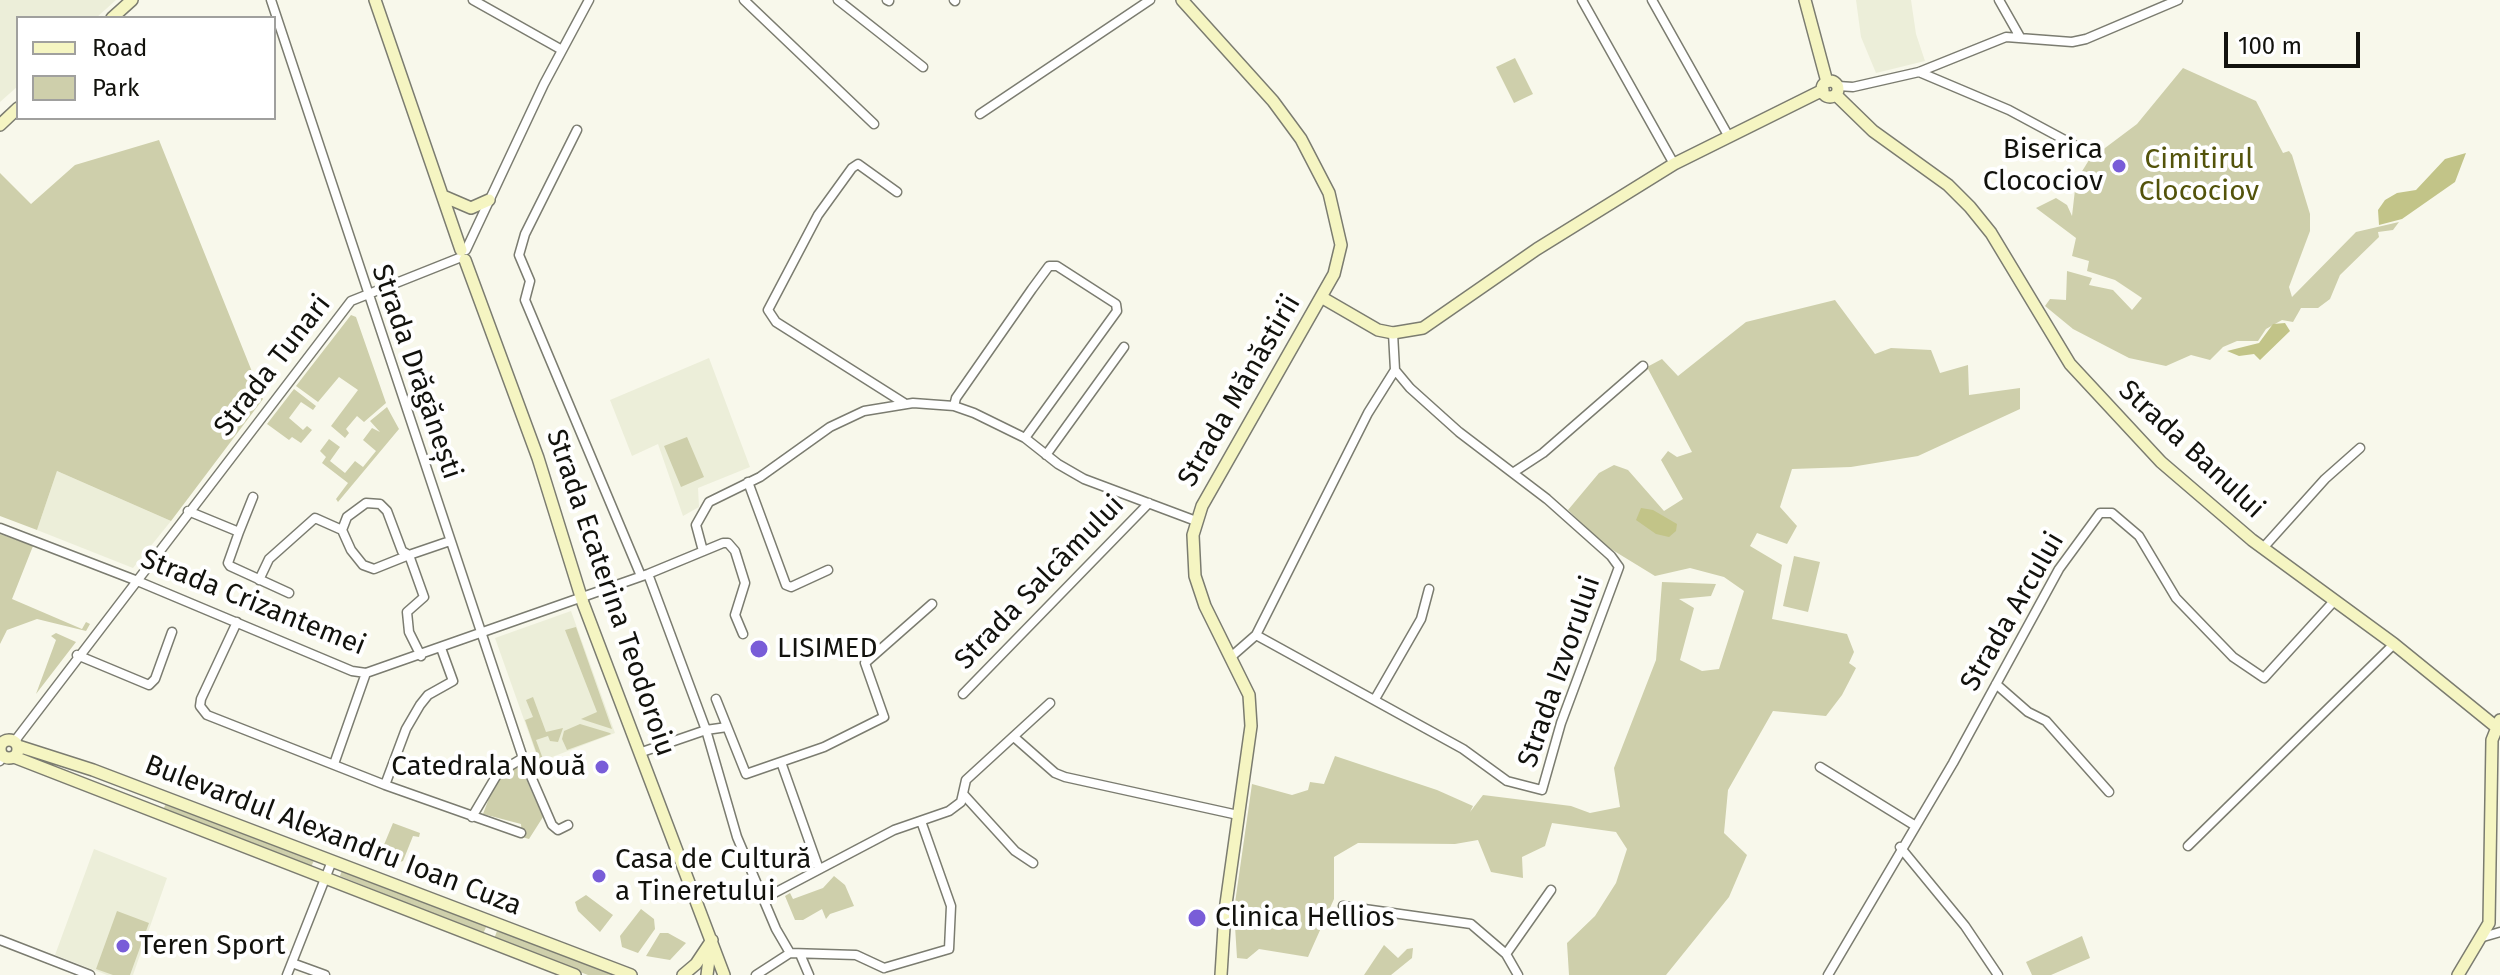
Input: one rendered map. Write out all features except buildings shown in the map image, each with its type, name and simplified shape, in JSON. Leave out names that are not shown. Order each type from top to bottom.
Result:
[{"type":"street","points":[[114,16],[132,0]]},
{"type":"street","name":"Strada Drăgănești","points":[[271,0],[523,758],[552,825],[558,830],[568,825]]},
{"type":"street","name":"Strada Ecaterina Teodoroiu","points":[[375,0],[441,194],[538,458],[581,598],[724,975]]},
{"type":"street","points":[[473,0],[562,50]]},
{"type":"street","points":[[463,254],[589,0]]},
{"type":"street","points":[[744,0],[874,124]]},
{"type":"street","points":[[838,0],[923,67]]},
{"type":"street","points":[[980,114],[1150,0]]},
{"type":"street","points":[[1182,0],[1273,101],[1301,139],[1325,184],[1336,211],[1341,245],[1338,265],[1321,297]]},
{"type":"street","points":[[1582,0],[1674,164]]},
{"type":"street","points":[[1652,0],[1729,137]]},
{"type":"street","points":[[1805,0],[1831,88]]},
{"type":"street","points":[[1999,0],[2020,37]]},
{"type":"street","points":[[1232,656],[1256,635],[1368,413],[1395,370],[1393,333],[1423,328],[1537,249],[1674,164],[1831,88],[1853,87],[1919,72],[1985,44],[2020,37],[2072,42],[2178,0]]},
{"type":"street","points":[[1919,72],[2009,110],[2089,153]]},
{"type":"street","name":"Strada Banului","points":[[1831,88],[1873,131],[1948,185],[1970,207],[1991,233],[2063,353],[2087,384],[2161,462],[2263,548],[2498,723]]},
{"type":"street","points":[[0,125],[16,110]]},
{"type":"street","name":"Strada Ecaterina Teodoroiu","points":[[577,130],[525,234],[519,255],[530,281],[525,300],[644,575],[706,730],[737,837],[763,899],[809,975]]},
{"type":"street","name":"Strada Salcâmului","points":[[897,192],[858,164],[852,168],[818,215],[768,310],[776,322],[904,403]]},
{"type":"street","points":[[441,194],[462,207],[480,206],[489,200]]},
{"type":"street","name":"Strada Tunari","points":[[6,749],[351,301],[463,254]]},
{"type":"street","points":[[954,406],[956,398],[1032,289],[1049,266],[1057,266],[1116,304],[1117,311],[1025,438]]},
{"type":"street","name":"Strada Mănăstirii","points":[[1221,975],[1251,726],[1249,695],[1205,606],[1195,576],[1192,554],[1196,521],[1321,297],[1358,320],[1393,333]]},
{"type":"street","points":[[1046,455],[1124,347]]},
{"type":"street","points":[[1514,472],[1543,453],[1643,366]]},
{"type":"street","name":"Strada Izvorului","points":[[1256,635],[1463,749],[1507,781],[1542,790],[1561,723],[1619,567],[1611,556],[1514,472],[1426,404],[1395,370]]},
{"type":"street","name":"Strada Salcâmului","points":[[703,551],[696,525],[704,506],[760,477],[830,427],[864,411],[904,403],[954,406],[1025,438],[1084,479],[1196,521]]},
{"type":"street","points":[[2263,548],[2325,479],[2360,448]]},
{"type":"street","points":[[748,482],[786,585],[791,587],[828,570]]},
{"type":"street","points":[[253,497],[228,563],[289,593]]},
{"type":"street","points":[[342,530],[347,517],[366,503],[380,504],[387,511],[402,551],[409,555],[424,597],[407,612],[409,632],[421,656]]},
{"type":"street","name":"Strada Salcâmului","points":[[963,694],[1149,503]]},
{"type":"street","points":[[188,511],[239,532]]},
{"type":"street","name":"Strada Arcului","points":[[1828,975],[2059,569],[2093,520],[2106,512],[2139,536],[2176,598],[2233,657],[2264,678],[2335,600]]},
{"type":"street","points":[[259,580],[269,559],[315,518],[342,530],[351,550],[363,565],[374,569],[450,541]]},
{"type":"street","name":"Strada Crizantemei","points":[[0,528],[135,580],[352,671],[366,673],[421,656],[703,551]]},
{"type":"street","points":[[703,551],[728,543],[735,551],[745,583],[735,615],[743,634]]},
{"type":"street","points":[[1375,699],[1421,619],[1429,589]]},
{"type":"street","points":[[716,699],[746,774],[824,747],[884,717],[865,663],[932,604]]},
{"type":"street","points":[[237,622],[200,706],[207,715],[385,785],[521,833]]},
{"type":"street","points":[[77,655],[149,685],[155,679],[172,632]]},
{"type":"street","points":[[2188,846],[2394,644]]},
{"type":"street","points":[[385,785],[406,729],[420,705],[428,695],[453,681],[441,648]]},
{"type":"street","points":[[334,764],[366,673]]},
{"type":"street","points":[[1996,684],[2028,712],[2046,721],[2109,792]]},
{"type":"street","points":[[763,899],[894,830],[949,811],[964,795],[966,780],[1050,703]]},
{"type":"street","points":[[2458,975],[2483,937],[2491,911],[2498,723]]},
{"type":"street","points":[[639,753],[706,730],[727,727]]},
{"type":"street","points":[[1014,737],[1055,773],[1065,777],[1238,815]]},
{"type":"street","name":"Bulevardul Alexandru Ioan Cuza","points":[[6,749],[93,770],[631,975]]},
{"type":"street","name":"Bulevardul Alexandru Ioan Cuza","points":[[6,749],[325,880],[575,975]]},
{"type":"street","points":[[472,817],[498,773],[523,758]]},
{"type":"street","points":[[781,762],[819,869]]},
{"type":"street","points":[[1820,767],[1914,825]]},
{"type":"street","points":[[964,795],[1015,851],[1033,863]]},
{"type":"street","points":[[756,975],[795,954],[856,955],[884,971],[949,949],[951,906],[921,821]]},
{"type":"street","points":[[1900,847],[1965,926],[1998,975]]},
{"type":"street","points":[[287,975],[332,861]]},
{"type":"street","points":[[1506,954],[1551,890]]},
{"type":"street","points":[[1343,906],[1471,924],[1506,954],[1518,975]]},
{"type":"street","points":[[2483,937],[2500,932]]},
{"type":"street","points":[[0,940],[90,975]]},
{"type":"street","points":[[683,975],[696,964],[712,940]]},
{"type":"street","name":"Strada Ecaterina Teodoroiu","points":[[707,975],[712,940]]},
{"type":"street","points":[[292,963],[325,975]]},
{"type":"shaded area","points":[[0,0],[116,0],[98,16],[16,16],[16,88],[0,102]]},
{"type":"shaded area","points":[[1856,0],[1911,0],[1916,34],[1925,61],[1876,73],[1861,37]]},
{"type":"shaded area","points":[[2466,153],[2455,182],[2402,219],[2379,225],[2378,210],[2385,200],[2397,193],[2416,190],[2445,159]]},
{"type":"shaded area","points":[[2285,323],[2290,331],[2260,360],[2254,354],[2239,356],[2227,351],[2259,343],[2273,324]]},
{"type":"shaded area","points":[[709,358],[750,467],[698,488],[699,507],[683,516],[658,444],[632,456],[610,400]]},
{"type":"shaded area","points":[[57,471],[171,521],[133,568],[37,530]]},
{"type":"shaded area","points":[[1641,508],[1653,510],[1677,524],[1676,531],[1669,537],[1656,534],[1636,520]]},
{"type":"shaded area","points":[[571,611],[615,733],[539,762],[495,638]]},
{"type":"shaded area","points":[[94,849],[167,878],[133,975],[107,975],[55,955]]},
{"type":"green space","points":[[1515,58],[1533,94],[1514,103],[1496,67]]},
{"type":"green space","name":"Cimitirul Clocociov","points":[[2183,68],[2256,101],[2283,153],[2289,151],[2292,155],[2310,214],[2310,231],[2289,287],[2292,297],[2356,232],[2399,222],[2393,230],[2378,232],[2379,237],[2340,275],[2330,299],[2318,308],[2301,308],[2293,322],[2282,320],[2266,329],[2258,341],[2237,341],[2223,347],[2210,360],[2191,355],[2166,366],[2129,358],[2073,329],[2045,306],[2050,299],[2066,300],[2067,271],[2092,278],[2089,285],[2113,290],[2132,310],[2142,298],[2115,280],[2087,271],[2089,261],[2072,256],[2076,238],[2036,208],[2056,198],[2067,205],[2072,216],[2076,181],[2089,160],[2137,124]]},
{"type":"green space","points":[[159,140],[263,399],[171,521],[57,471],[37,530],[0,516],[0,173],[31,204],[75,165]]},
{"type":"green space","points":[[1835,300],[1875,354],[1891,348],[1931,350],[1940,373],[1968,365],[1969,395],[2020,388],[2020,409],[1918,456],[1851,467],[1792,469],[1780,507],[1797,526],[1787,544],[1757,533],[1750,546],[1782,565],[1772,619],[1847,634],[1854,652],[1849,663],[1856,668],[1842,695],[1826,716],[1773,711],[1728,790],[1724,833],[1747,855],[1729,897],[1666,975],[1569,975],[1567,943],[1595,916],[1616,883],[1627,849],[1616,832],[1552,823],[1545,846],[1522,857],[1523,878],[1491,872],[1478,840],[1455,844],[1358,843],[1334,857],[1334,899],[1308,957],[1259,949],[1247,959],[1237,958],[1234,910],[1252,784],[1292,795],[1308,790],[1310,782],[1324,784],[1335,756],[1437,790],[1473,806],[1470,812],[1483,795],[1571,806],[1590,813],[1620,807],[1614,768],[1656,660],[1662,582],[1716,584],[1711,596],[1679,599],[1694,608],[1680,660],[1702,671],[1719,669],[1744,591],[1724,577],[1690,568],[1655,576],[1606,546],[1568,510],[1599,473],[1614,465],[1628,470],[1664,511],[1683,499],[1661,460],[1668,451],[1677,457],[1692,452],[1647,367],[1662,359],[1678,376],[1746,322]]},
{"type":"green space","points":[[351,315],[356,317],[386,403],[364,422],[357,416],[346,429],[349,433],[345,438],[331,426],[358,390],[339,377],[318,402],[296,386]]},
{"type":"green space","points":[[294,389],[316,406],[313,410],[301,402],[289,418],[303,430],[307,426],[312,430],[301,443],[292,437],[289,440],[267,424]]},
{"type":"green space","points":[[387,407],[399,429],[338,502],[336,499],[348,483],[322,463],[326,457],[320,451],[329,439],[340,447],[330,461],[345,473],[355,461],[363,467],[376,451],[363,440],[372,428],[380,432],[370,421]]},
{"type":"green space","points":[[687,437],[704,477],[681,487],[664,446]]},
{"type":"green space","points":[[0,534],[33,546],[12,599],[82,629],[86,622],[90,624],[86,631],[37,619],[7,630],[0,644]]},
{"type":"green space","points":[[1794,556],[1820,562],[1808,612],[1783,606]]},
{"type":"green space","points":[[576,627],[612,729],[581,719],[597,712],[565,630]]},
{"type":"green space","points":[[56,633],[76,642],[36,694],[56,640],[51,636]]},
{"type":"green space","points":[[533,697],[546,732],[563,728],[558,742],[550,741],[548,736],[536,740],[543,759],[539,760],[525,720],[533,717],[526,700]]},
{"type":"green space","points":[[580,724],[611,734],[567,750],[562,739],[564,731]]},
{"type":"green space","points":[[519,763],[543,817],[529,839],[522,837],[521,824],[483,814],[497,777]]},
{"type":"green space","points":[[167,801],[315,858],[311,867],[163,810]]},
{"type":"green space","points":[[393,823],[420,833],[419,837],[413,836],[403,861],[397,863],[381,852]]},
{"type":"green space","points":[[343,867],[487,925],[483,934],[340,876]]},
{"type":"green space","points":[[834,876],[845,885],[854,906],[830,914],[826,919],[822,909],[803,920],[795,920],[785,896],[790,893],[793,899],[823,888]]},
{"type":"green space","points":[[586,895],[613,915],[600,932],[578,911],[575,902]]},
{"type":"green space","points":[[641,909],[654,919],[655,929],[638,953],[622,947],[620,936]]},
{"type":"green space","name":"Teren Sport","points":[[117,911],[149,923],[130,975],[113,975],[96,969]]},
{"type":"green space","points":[[497,931],[616,975],[588,975],[494,939]]},
{"type":"green space","points":[[660,933],[668,933],[686,943],[670,960],[646,956]]},
{"type":"green space","points":[[2082,936],[2090,958],[2051,975],[2032,975],[2026,962]]},
{"type":"green space","points":[[1384,945],[1398,958],[1407,949],[1413,948],[1412,958],[1391,975],[1364,975]]},
{"type":"place","name":"Biserica Clocociov","points":[[2119,166]]},
{"type":"place","name":"LISIMED","points":[[759,649]]},
{"type":"place","name":"Catedrala Nouă","points":[[602,767]]},
{"type":"place","name":"Casa de Cultură a Tineretului","points":[[599,876]]},
{"type":"place","name":"Clinica Hellios","points":[[1197,918]]},
{"type":"place","name":"Teren Sport","points":[[123,946]]}]
